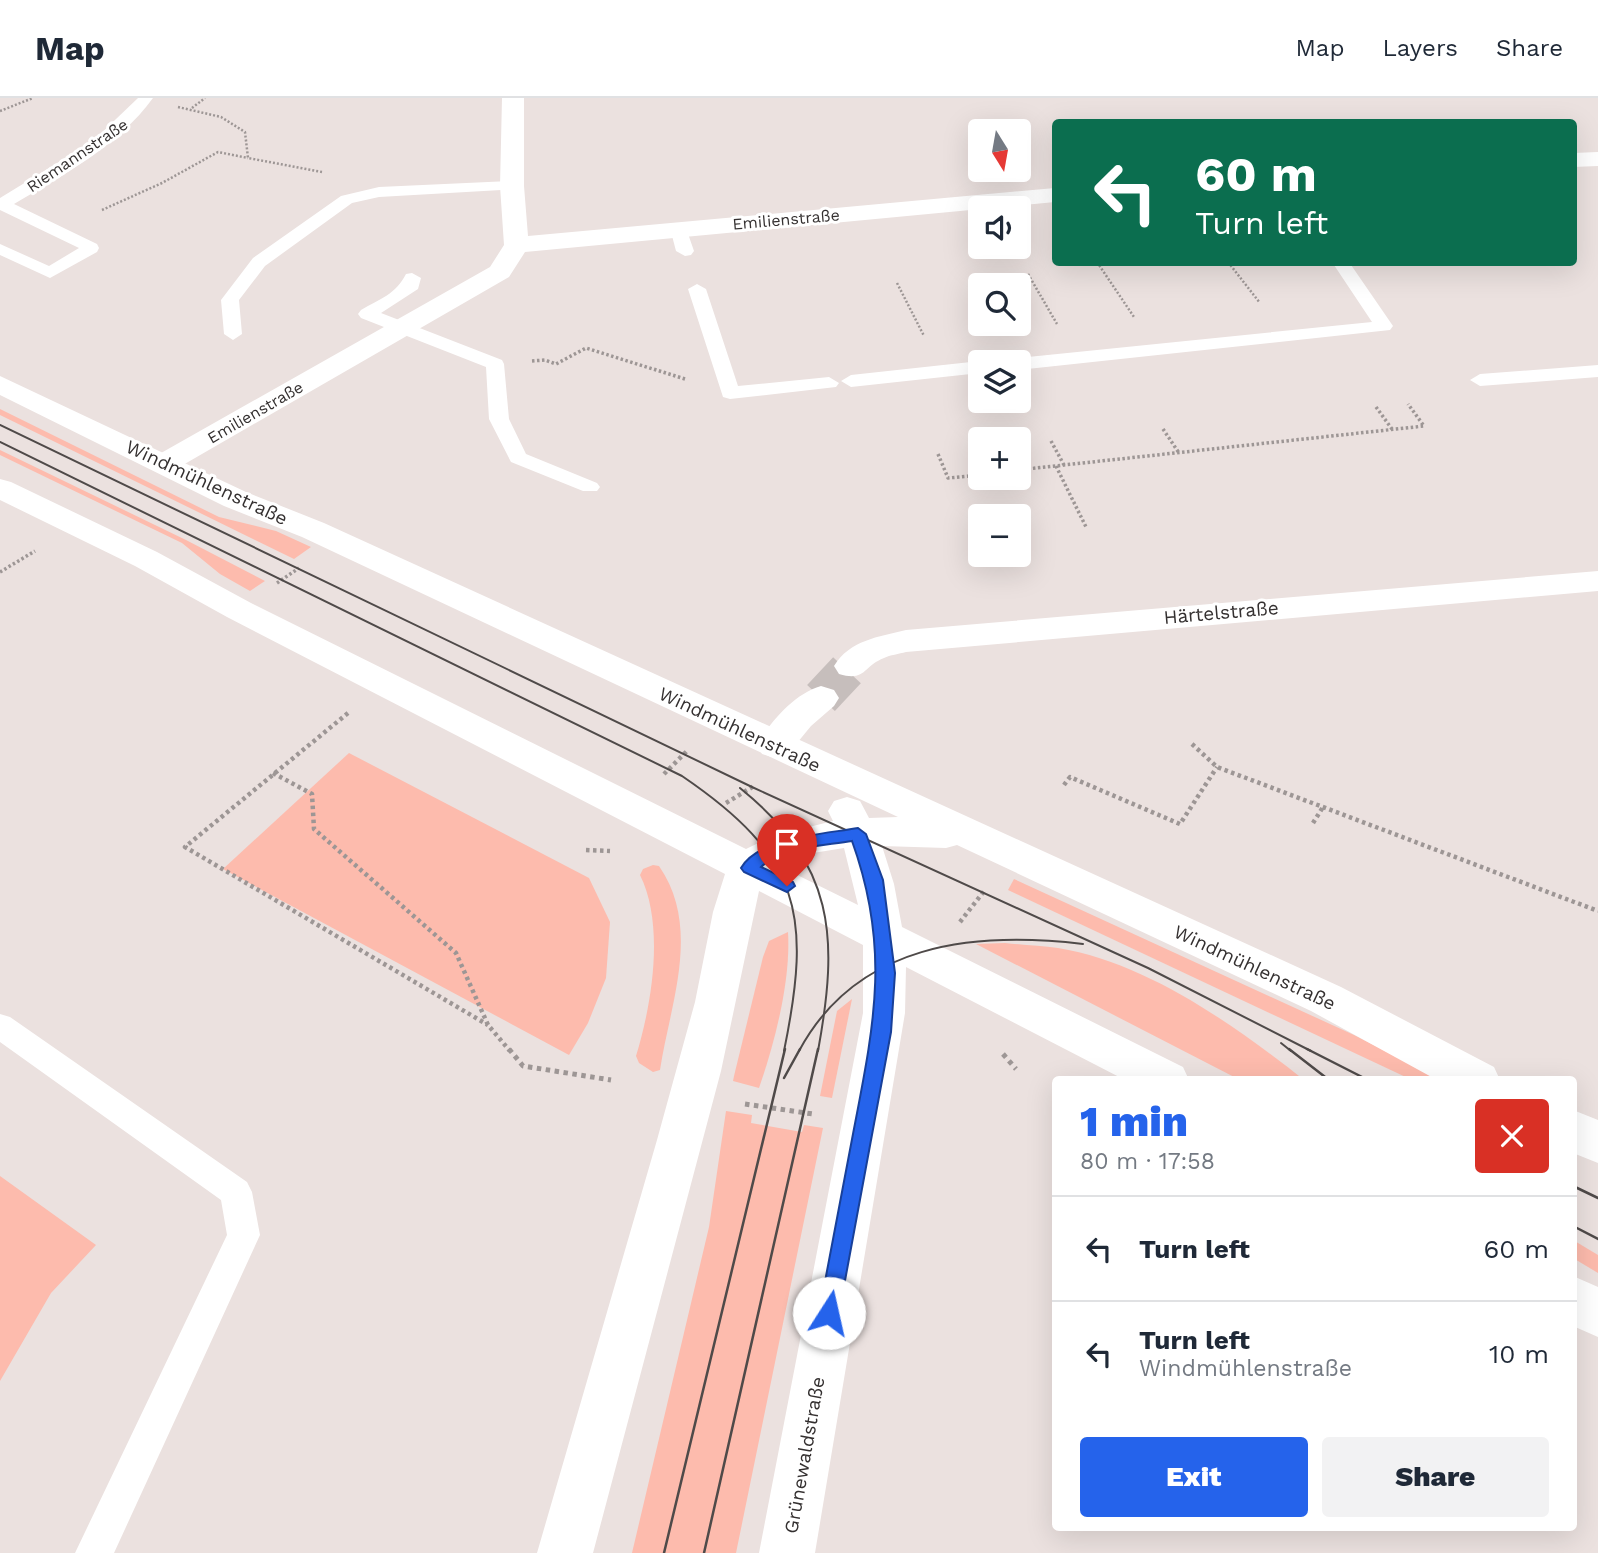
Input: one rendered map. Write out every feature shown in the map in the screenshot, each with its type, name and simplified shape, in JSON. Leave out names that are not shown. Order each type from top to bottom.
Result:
[{"type":"street","points":[[513,98],[512,186],[516,245]]},
{"type":"street","points":[[1577,160],[1598,159]]},
{"type":"street","name":"Emilienstraße","points":[[165,463],[500,272],[516,245],[681,240],[1052,195]]},
{"type":"street","name":"Windmühlenstraße","points":[[0,384],[234,499],[313,530],[789,752],[992,866],[1326,999],[1470,1076]]},
{"type":"street","points":[[0,488],[146,559],[239,610],[1159,1076]]},
{"type":"street","name":"Härtelstraße","points":[[851,666],[870,650],[906,641],[1598,581]]},
{"type":"street","points":[[789,752],[798,717],[821,698]]},
{"type":"street","name":"Grünewaldstraße","points":[[787,1553],[857,1153],[882,1032],[886,973],[875,880],[858,834],[836,793],[824,778],[789,752]]},
{"type":"street","points":[[565,1553],[706,1042],[728,950],[736,897],[749,868],[760,858],[785,847],[858,834],[923,831],[960,837],[992,866]]},
{"type":"street","points":[[1577,1132],[1598,1143]]},
{"type":"street","points":[[1577,1301],[1598,1313]]},
{"type":"lane","name":"Riemannstraße","points":[[1,205],[53,174],[129,120],[144,101]]},
{"type":"lane","points":[[233,334],[230,300],[259,262],[347,199],[379,192],[512,186]]},
{"type":"lane","name":"Riemannstraße","points":[[0,249],[50,273],[91,248],[59,230],[1,205]]},
{"type":"lane","points":[[1031,362],[1384,326],[1343,266]]},
{"type":"lane","points":[[412,278],[412,285],[400,296],[368,314],[495,365],[499,419],[518,458],[590,488]]},
{"type":"lane","points":[[696,289],[730,393],[830,383]]},
{"type":"lane","points":[[851,381],[968,368]]},
{"type":"lane","points":[[1480,380],[1598,371]]},
{"type":"lane","points":[[0,1026],[236,1192],[244,1235],[94,1553]]},
{"type":"path","points":[[0,111],[33,98]]},
{"type":"path","points":[[192,109],[205,98]]},
{"type":"path","points":[[144,101],[221,117],[245,132],[248,158]]},
{"type":"path","points":[[59,230],[162,183],[218,152],[331,174],[347,199]]},
{"type":"path","points":[[1100,266],[1156,349]]},
{"type":"path","points":[[1031,279],[1077,358]]},
{"type":"path","points":[[897,283],[941,371]]},
{"type":"path","points":[[545,360],[556,364],[586,348],[730,393]]},
{"type":"path","points":[[1031,469],[1424,426],[1408,404]]},
{"type":"path","points":[[1376,407],[1393,429]]},
{"type":"path","points":[[1163,429],[1179,453]]},
{"type":"path","points":[[1051,441],[1064,465]]},
{"type":"path","points":[[938,454],[948,478],[968,476]]},
{"type":"path","points":[[1056,466],[1086,527]]},
{"type":"path","points":[[0,572],[41,547]]},
{"type":"path","points":[[274,585],[306,563]]},
{"type":"path","points":[[355,707],[185,847],[488,1025]]},
{"type":"path","points":[[1192,744],[1217,767],[1598,911]]},
{"type":"path","points":[[661,777],[691,747]]},
{"type":"path","points":[[676,831],[752,787],[789,752]]},
{"type":"path","points":[[1064,785],[1070,777],[1180,824],[1217,767]]},
{"type":"path","points":[[273,773],[312,794],[314,829],[456,953],[488,1025],[523,1066],[611,1080]]},
{"type":"path","points":[[1312,823],[1324,807]]},
{"type":"path","points":[[954,930],[992,866]]},
{"type":"path","points":[[773,1108],[822,1116]]},
{"type":"shaded area","points":[[0,409],[219,517],[276,531],[311,547],[294,559],[0,415]]},
{"type":"shaded area","points":[[0,450],[265,581],[250,591],[220,574],[182,543],[0,455]]},
{"type":"shaded area","points":[[349,753],[589,878],[610,922],[606,978],[588,1023],[569,1055],[223,869]]},
{"type":"shaded area","points":[[659,866],[672,890],[679,915],[681,940],[675,993],[660,1070],[653,1072],[639,1063],[636,1056],[651,989],[654,941],[648,895],[640,875],[643,869]]},
{"type":"shaded area","points":[[1014,879],[1354,1035],[1434,1076],[1403,1076],[1008,890]]},
{"type":"shaded area","points":[[788,932],[787,970],[781,1011],[759,1088],[733,1081],[763,957],[769,941]]},
{"type":"shaded area","points":[[1005,943],[1058,948],[1125,967],[1219,1018],[1299,1076],[1232,1076],[976,944]]},
{"type":"shaded area","points":[[852,999],[832,1098],[820,1096],[837,1011]]},
{"type":"shaded area","points":[[726,1111],[752,1115],[751,1123],[802,1132],[804,1125],[823,1128],[736,1553],[632,1553],[709,1227]]},
{"type":"shaded area","points":[[0,1176],[96,1245],[51,1293],[0,1381]]},
{"type":"shaded area","points":[[1577,1242],[1598,1255],[1598,1273],[1577,1260]]},
{"type":"tunnel","points":[[821,698],[851,666]]},
{"type":"tram line","points":[[0,425],[752,787],[1148,968],[1311,1051]]},
{"type":"tram line","points":[[0,442],[682,776],[722,805],[752,834],[774,862],[788,892],[795,925],[797,962],[784,1051]]},
{"type":"tram line","points":[[740,788],[771,817],[795,845],[812,875],[822,905],[828,938],[824,1014]]},
{"type":"tram line","points":[[824,1014],[852,987],[885,966],[922,952],[960,944],[1000,940],[1083,944]]},
{"type":"tram line","points":[[799,1051],[824,1014]]},
{"type":"tram line","points":[[818,1051],[824,1014]]},
{"type":"tram line","points":[[1281,1043],[1291,1051]]},
{"type":"tram line","points":[[664,1553],[785,1049]]},
{"type":"tram line","points":[[784,1078],[800,1049]]},
{"type":"tram line","points":[[704,1553],[818,1049]]},
{"type":"tram line","points":[[1289,1049],[1324,1076]]},
{"type":"tram line","points":[[1307,1049],[1360,1076]]},
{"type":"tram line","points":[[1577,1188],[1598,1198]]},
{"type":"tram line","points":[[1577,1228],[1598,1239]]},
{"type":"route","points":[[787,886],[749,868],[760,858],[785,847],[823,838],[858,834],[875,880],[883,934],[886,973],[882,1032],[857,1153],[829,1313]]}]
